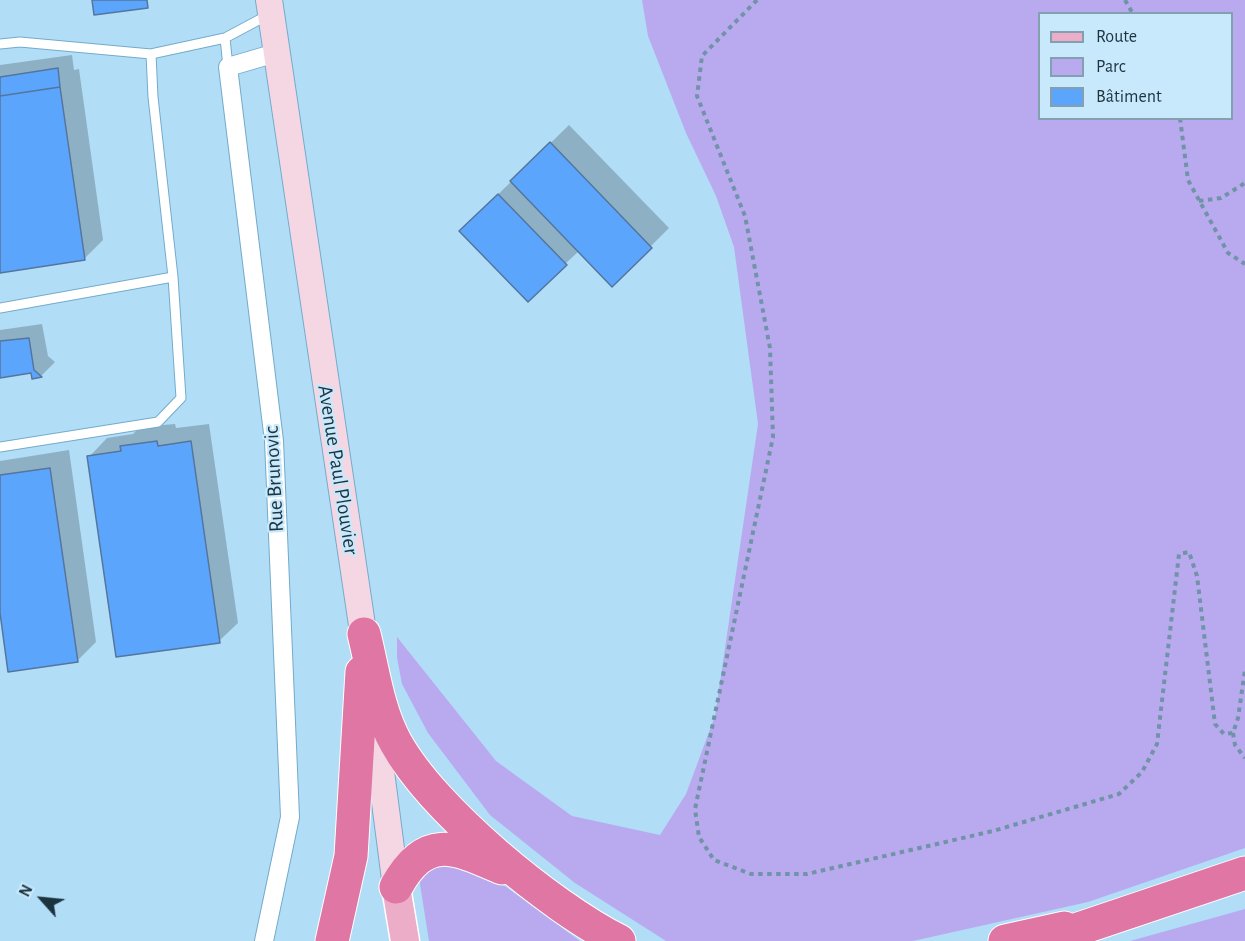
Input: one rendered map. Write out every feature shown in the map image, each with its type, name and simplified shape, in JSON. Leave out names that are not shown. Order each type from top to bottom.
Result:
[{"type":"highway","points":[[363,634],[383,710],[396,743],[424,783],[460,820],[525,878],[619,941]]},
{"type":"highway","points":[[332,941],[351,856],[357,795],[363,634]]},
{"type":"highway","points":[[396,887],[415,858],[431,851],[449,849],[466,852],[525,878]]},
{"type":"highway","points":[[1044,941],[1245,873]]},
{"type":"highway","points":[[1005,941],[1113,917]]},
{"type":"main road","name":"Avenue Paul Plouvier","points":[[270,7],[363,634],[405,941]]},
{"type":"street","points":[[228,67],[276,53]]},
{"type":"street","name":"Rue Brunovic","points":[[228,67],[273,441],[290,805],[290,817],[264,941]]},
{"type":"lane","points":[[0,44],[20,42],[151,54],[225,38],[270,7]]},
{"type":"lane","points":[[225,38],[228,67]]},
{"type":"lane","points":[[0,447],[158,422],[181,398],[173,277],[153,97],[151,54]]},
{"type":"lane","points":[[0,308],[173,277]]},
{"type":"path","points":[[757,0],[702,56],[698,96],[745,216],[770,348],[773,437],[695,809],[699,837],[714,860],[751,874],[807,874],[993,831],[1119,794],[1142,772],[1157,744],[1179,554],[1189,552],[1197,576],[1215,724],[1224,734],[1233,733]]},
{"type":"path","points":[[1180,120],[1188,180],[1228,253],[1245,264]]},
{"type":"path","points":[[1199,201],[1221,198],[1245,183]]},
{"type":"path","points":[[1245,670],[1238,718],[1233,733],[1235,745],[1245,758]]},
{"type":"green space","points":[[642,0],[1245,0],[1245,848],[1088,902],[913,941],[666,941],[575,883],[490,815],[428,733],[402,684],[397,658],[397,637],[496,761],[572,816],[660,835],[686,794],[715,716],[758,424],[734,247],[716,196],[686,133],[648,36]]},
{"type":"green space","points":[[440,859],[494,878],[580,941],[429,941],[419,878]]},
{"type":"green space","points":[[1245,909],[1245,941],[1130,941]]},
{"type":"building","points":[[92,0],[147,0],[148,8],[94,15]]},
{"type":"building","points":[[58,68],[60,87],[0,96],[0,77]]},
{"type":"building","points":[[60,87],[85,260],[0,273],[0,96]]},
{"type":"building","points":[[550,142],[652,248],[612,287],[510,181]]},
{"type":"building","points":[[498,194],[567,265],[528,302],[459,231]]},
{"type":"building","points":[[29,338],[34,370],[42,377],[32,379],[31,373],[0,378],[0,341]]},
{"type":"building","points":[[157,441],[158,446],[191,441],[220,643],[116,657],[87,456],[121,451],[120,446]]},
{"type":"building","points":[[50,468],[78,662],[8,672],[0,613],[0,475]]}]
